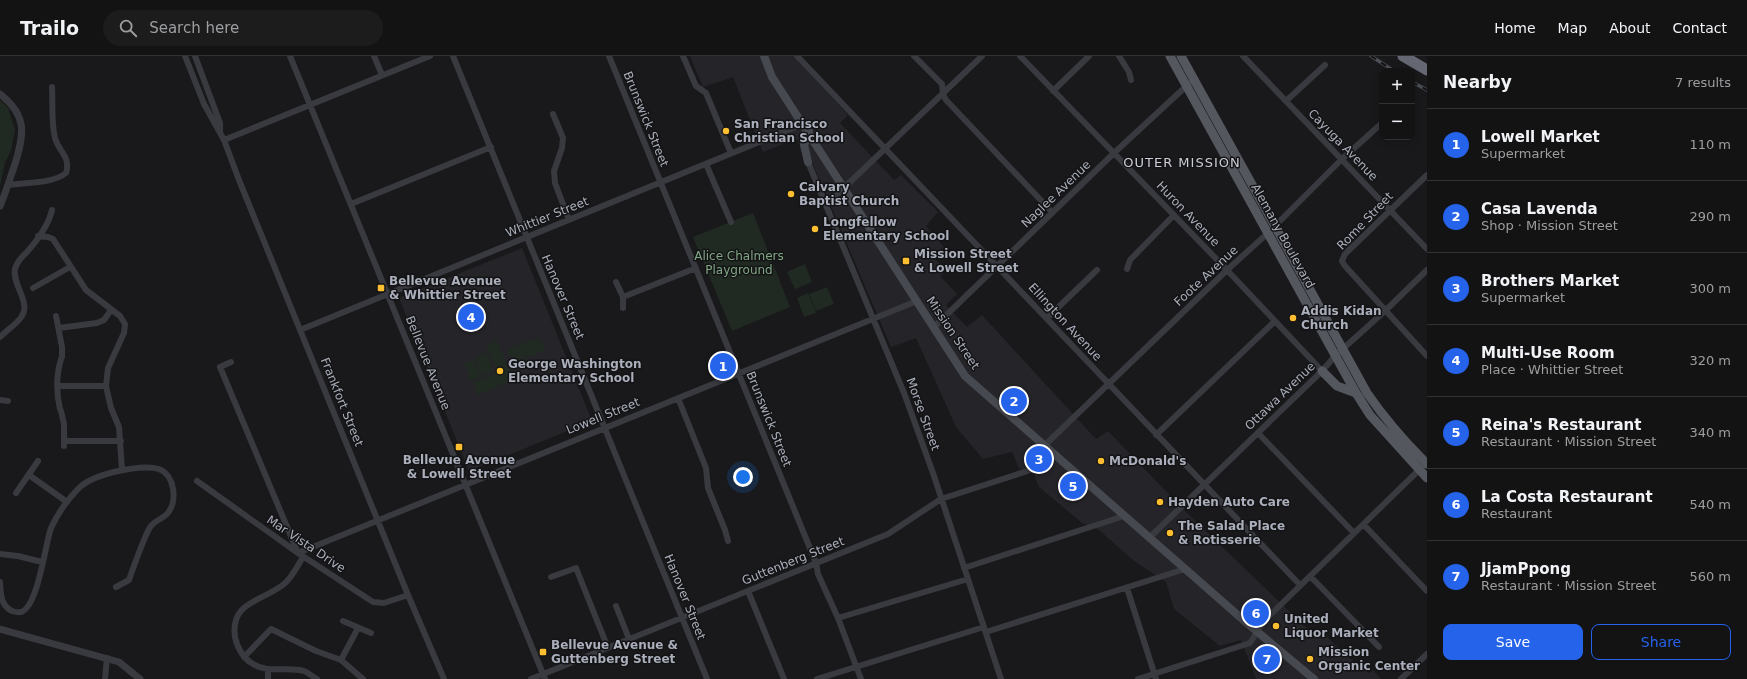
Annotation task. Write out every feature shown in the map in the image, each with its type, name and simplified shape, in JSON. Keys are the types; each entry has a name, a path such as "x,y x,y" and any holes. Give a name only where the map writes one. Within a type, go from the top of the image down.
{"highway":[{"path":"1403,56 1427,70"}],"main road":[{"name":"Mission Street","path":"764,56 772,77 965,376 1044,446 1056,454 1185,570 1314,679"},
{"name":"Alemany Boulevard","path":"1170,56 1356,393 1370,415 1425,465"},
{"name":"Alemany Boulevard","path":"1181,56 1342,350 1378,408 1425,465 1427,478"},
{"path":"808,132 804,145 808,162"},
{"path":"1322,371 1337,386 1356,393"}],"street":[{"name":"Frankfort Street","path":"185,56 204,104 224,140 238,180 444,679"},
{"name":"Frankfort Street","path":"195,56 220,123 220,134"},
{"name":"Bellevue Avenue","path":"290,56 544,677"},
{"path":"374,56 382,75"},
{"path":"224,140 430,56"},
{"name":"Hanover Street","path":"453,56 707,679"},
{"name":"Brunswick Street","path":"609,56 816,563 818,574 838,618 861,679"},
{"path":"683,56 696,86 706,92 731,153"},
{"name":"Ellington Avenue","path":"796,56 1300,585"},
{"path":"914,56 942,84 942,94 946,100 1052,212"},
{"path":"826,205 982,56"},
{"name":"Huron Avenue","path":"1020,56 1227,270 1274,322 1322,371"},
{"path":"1053,91 1089,56"},
{"path":"1119,56 1129,72 1131,80"},
{"name":"Cayuga Avenue","path":"1243,56 1427,248"},
{"path":"1286,101 1326,65"},
{"name":"Naglee Avenue","path":"934,327 1052,212 1194,79"},
{"path":"9,185 53,179 61,177 66,173 68,163 67,158 58,147 55,137 52,87"},
{"path":"0,94 16,110 22,129 22,141 9,185 0,206"},
{"path":"554,114 563,138 562,148 554,171 555,183 569,220"},
{"name":"Whittier Street","path":"300,330 803,124"},
{"name":"Foote Avenue","path":"1044,446 1379,126"},
{"path":"351,204 490,147"},
{"name":"Morse Street","path":"808,162 904,393 942,499 1001,679"},
{"path":"706,164 731,222"},
{"name":"Rome Street","path":"1427,175 1345,254 1342,261 1427,356"},
{"path":"1,333 18,321 25,311 15,281 15,269 20,258 27,252 38,236 52,210"},
{"path":"1127,269 1130,260 1174,216"},
{"path":"38,236 53,239 86,290 123,320 125,328 108,368 106,386 111,408 119,427 122,470"},
{"path":"33,288 70,267"},
{"path":"623,297 696,268"},
{"path":"1047,318 1097,270"},
{"name":"Ottawa Avenue","path":"1149,538 1322,371 1335,356 1386,310 1427,270"},
{"path":"616,282 623,297 623,308"},
{"name":"Lowell Street","path":"301,555 378,520 465,484 917,301"},
{"path":"59,328 97,323 104,320 111,310"},
{"path":"56,316 62,347 57,372 57,386 64,443 121,441"},
{"path":"1156,435 1274,322"},
{"path":"231,362 220,367 301,555 285,583 268,595 251,602 239,611 234,628 236,643 244,657 254,665 268,669 304,671 317,679"},
{"path":"57,386 106,386"},
{"path":"678,398 706,468 708,488 726,530 728,541"},
{"path":"0,400 8,401"},
{"path":"1258,433 1354,533"},
{"name":"Guttenberg Street","path":"532,679 544,677 682,617 888,534 942,499 1046,465 1056,454"},
{"path":"16,492 38,461"},
{"path":"1138,679 1156,676 1250,643 1264,621 1425,465"},
{"path":"0,582 2,601 6,608 15,612 21,612 29,606 36,588 52,528 67,502 79,488 88,481 122,470 149,467 162,470 171,482 174,493 167,514 156,520 149,528 129,580 116,587"},
{"path":"28,476 67,502"},
{"name":"Mar Vista Drive","path":"197,481 301,555 374,602 384,603 408,594"},
{"path":"964,568 1124,516"},
{"path":"1364,525 1427,591"},
{"path":"0,554 18,556 42,562"},
{"path":"551,577 576,568 608,648"},
{"path":"817,679 1185,570"},
{"path":"1310,576 1379,647"},
{"path":"838,618 968,579"},
{"path":"1127,588 1156,676"},
{"path":"748,591 784,679"},
{"path":"616,606 630,639"},
{"path":"343,622 370,633"},
{"path":"341,660 358,628"},
{"path":"0,629 107,658 118,662 140,679"},
{"path":"244,657 271,629 341,660 363,679"},
{"path":"1401,679 1427,654"},
{"path":"105,679 107,658"},
{"path":"268,669 268,679"}],"shaded area":[{"path":"690,56 793,56 848,115 840,123 894,180 901,175 938,212 926,226 944,247 934,258 947,270 940,276 957,294 946,305 967,327 982,315 1096,439 1108,431 1186,512 1316,637 1322,632 1361,669 1370,673 1373,670 1381,679 1256,679 1241,640 1220,646 1174,609 1166,582 1134,561 1099,530 1082,523 1039,487 1034,475 1019,468 1012,452 983,459 956,427 916,338 891,347 812,162 796,139 763,152 733,77 703,87"},
{"name":"George Washington Elementary School","path":"522,248 592,421 469,471 399,298"}],"green space":[{"path":"0,100 8,108 15,130 11,150 5,163 0,186"},
{"name":"Alice Chalmers Playground","path":"753,213 790,307 732,331 693,237"},
{"path":"805,264 812,282 795,289 787,272"},
{"path":"827,287 834,304 816,311 809,294"},
{"path":"808,293 816,313 804,317 797,298"},
{"path":"539,337 546,350 512,364 507,350"},
{"path":"497,340 513,380 478,395 473,383 498,372 486,345"},
{"path":"487,353 494,371 483,376 475,358"},
{"path":"474,359 481,377 471,381 464,364"}],"railway":[{"path":"1371,56 1389,68"},
{"path":"1415,84 1427,90"}],"place":[{"name":"San Francisco Christian School","path":"726,131"},
{"name":"Calvary Baptist Church","path":"791,194"},
{"name":"Longfellow Elementary School","path":"815,229"},
{"name":"Mission Street & Lowell Street","path":"906,261"},
{"name":"Bellevue Avenue & Whittier Street","path":"381,288"},
{"name":"Multi-Use Room","path":"471,317"},
{"name":"Addis Kidan Church","path":"1293,318"},
{"name":"Lowell Market","path":"723,366"},
{"name":"George Washington Elementary School","path":"500,371"},
{"name":"Casa Lavenda","path":"1014,401"},
{"name":"Bellevue Avenue & Lowell Street","path":"459,447"},
{"name":"Brothers Market","path":"1039,459"},
{"name":"McDonald's","path":"1101,461"},
{"name":"Reina's Restaurant","path":"1073,486"},
{"name":"Hayden Auto Care","path":"1160,502"},
{"name":"The Salad Place & Rotisserie","path":"1170,533"},
{"name":"La Costa Restaurant","path":"1256,613"},
{"name":"United Liquor Market","path":"1276,626"},
{"name":"Bellevue Avenue & Guttenberg Street","path":"543,652"},
{"name":"JjamPpong","path":"1267,659"},
{"name":"Mission Organic Center","path":"1310,659"}],"district":[{"name":"OUTER MISSION","path":"1182,162"}]}
